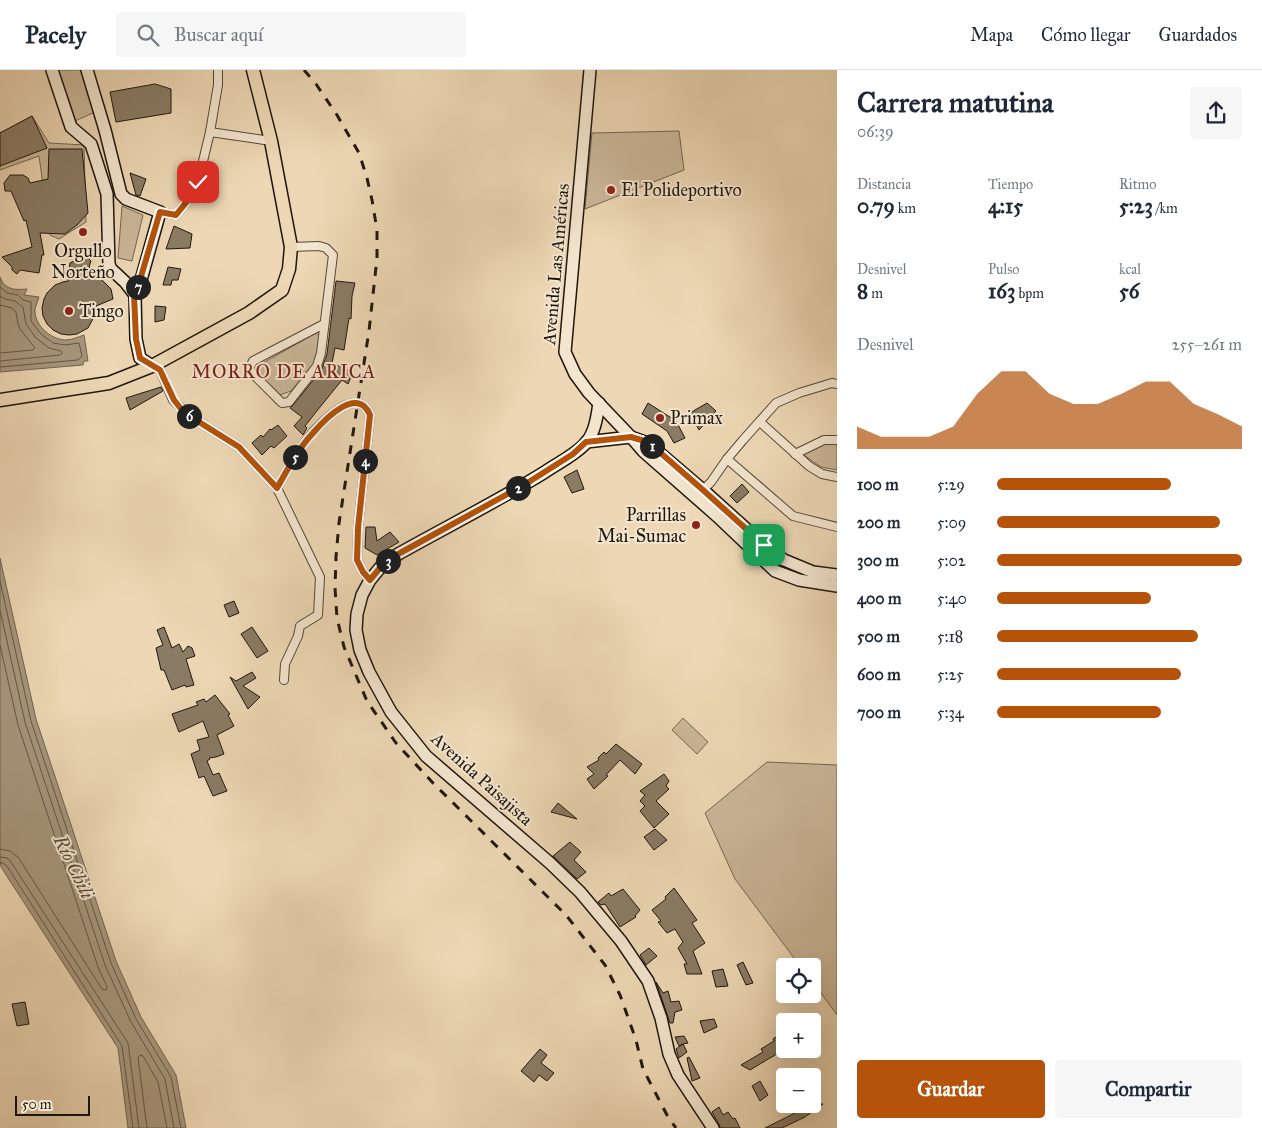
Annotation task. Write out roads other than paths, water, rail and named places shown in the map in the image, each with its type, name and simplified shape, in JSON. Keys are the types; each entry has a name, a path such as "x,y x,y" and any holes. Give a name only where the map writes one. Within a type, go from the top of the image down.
{"main road":[{"path":"52,70 71,127 91,144 106,194 109,264 111,269 125,282 134,295"},
{"path":"87,70 121,194 126,199 160,212 134,295 136,339 140,358 152,366"},
{"path":"0,400 109,382 152,366 249,313 282,290 289,268 291,247 270,141 253,70"},
{"name":"Avenida Las Américas","path":"590,70 565,352 574,374 589,393 643,451 775,571 799,580 837,586"},
{"path":"86,140 105,130"},
{"path":"106,194 121,194"},
{"name":"Avenida Paisajista","path":"599,403 595,424 586,442 573,454 524,485 384,563 370,580 362,595 357,614 356,630 360,650 369,672 391,712 426,756 550,863 580,892 622,941 648,981 661,1018 669,1054 678,1075 713,1128"},
{"path":"586,442 631,437"},
{"name":"Avenida Las Américas","path":"631,437 648,442 764,545 784,560 813,572 837,576"}],"street":[{"path":"160,212 176,215 188,200 198,182 210,132 218,85 218,70"},
{"path":"210,132 270,141"},
{"path":"291,247 319,246 326,248 333,255 322,353 317,366 289,402 282,403 252,372 250,367 254,361 324,324"},
{"path":"152,366 160,370 174,400 182,410 239,447 277,488 320,577 318,615 300,626 298,636 285,664 284,680"},
{"path":"703,490 727,459 776,403 832,382 837,384"},
{"path":"277,488 300,450 313,432 327,418 346,404 358,403 365,407 370,415 358,528 357,560 363,572 370,580"},
{"path":"760,422 809,466 822,474 837,477"},
{"path":"795,454 824,440 837,440"},
{"path":"727,459 793,516 837,527"}],"water":[{"path":"0,277 7,287 27,289 24,295 39,297 35,315 40,326 49,334 65,340 84,335 88,361 84,361 83,365 0,372"},
{"name":"Río Chili","path":"0,558 36,719 116,961 141,1017 176,1075 186,1128 128,1128 118,1048 1,867"}],"railway":[{"path":"304,70 337,115 359,153 367,178 377,230 377,258 369,331 339,523 336,557 335,588 337,618 344,647 367,701 396,743 433,783 566,915 605,965 620,995 636,1040 643,1069 668,1117 676,1128"}],"place":[{"name":"El Polideportivo","path":"611,190"},
{"name":"Orgullo Norteño","path":"83,232"},
{"name":"Tingo","path":"69,311"},
{"name":"Primax","path":"660,418"},
{"name":"Parrillas Mai-Sumac","path":"696,525"}],"district":[{"name":"MORRO DE ARICA","path":"284,371"}]}
